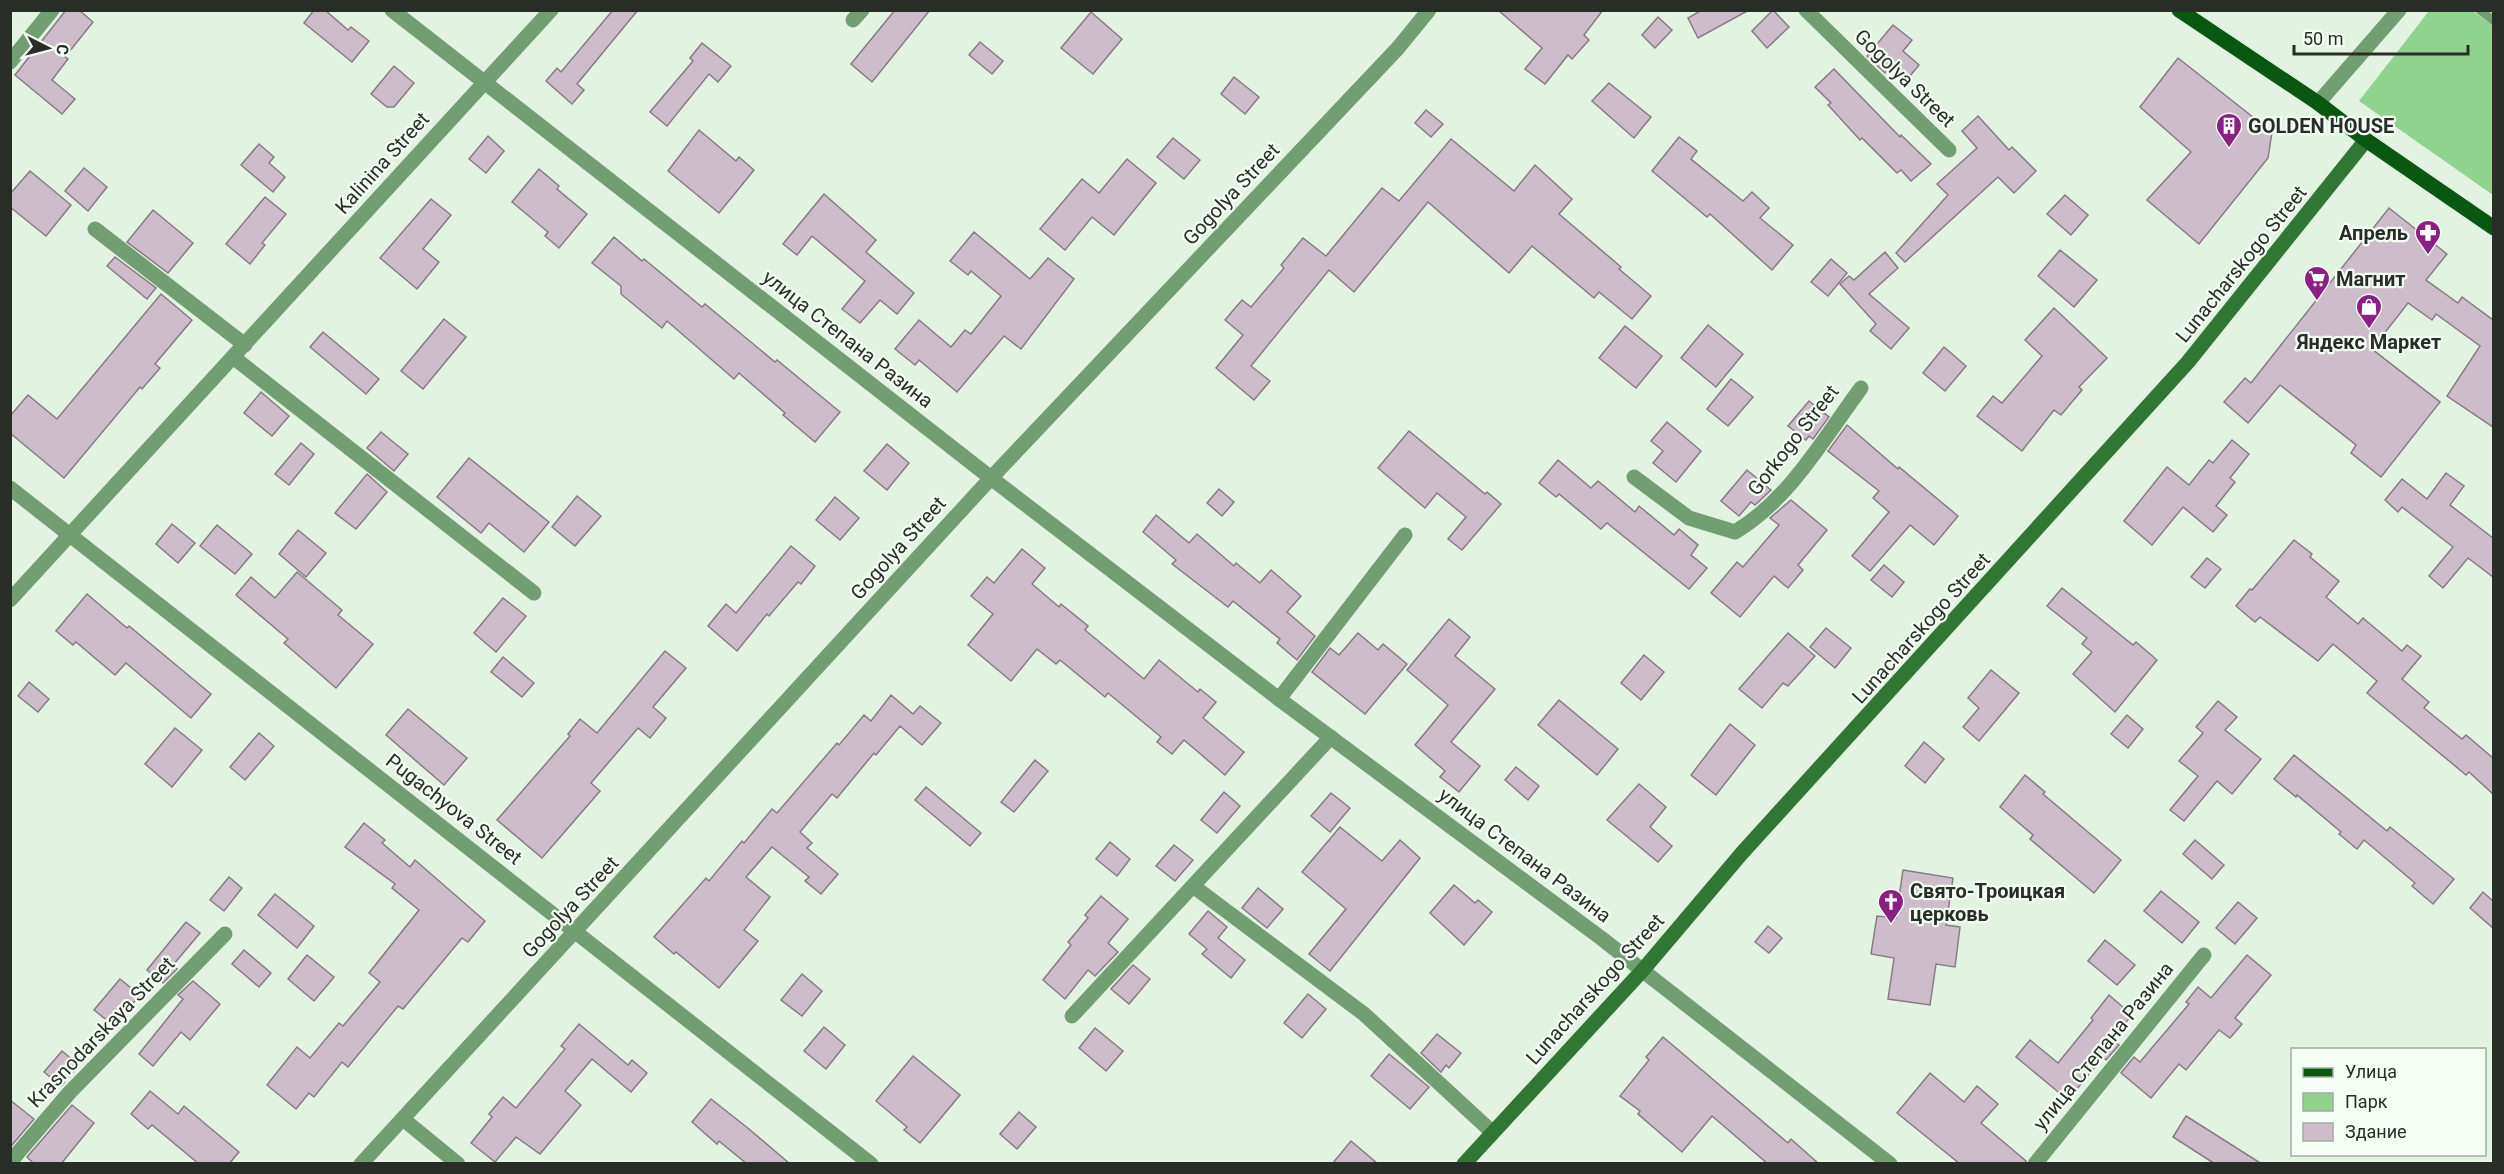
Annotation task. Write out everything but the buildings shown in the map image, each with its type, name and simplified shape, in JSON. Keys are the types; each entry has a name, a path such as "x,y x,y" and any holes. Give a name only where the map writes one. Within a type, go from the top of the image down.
{"main road":[{"path":"2179,10 2318,103 2366,140 2493,228"},
{"name":"Lunacharskogo Street","path":"1464,1164 1642,971 1742,853 1870,716 2188,362 2366,140"}],"street":[{"path":"10,62 52,10"},
{"name":"улица Степана Разина","path":"392,10 991,478 1279,699 1642,971 1890,1164"},
{"name":"Kalinina Street","path":"10,600 551,10"},
{"name":"Gogolya Street","path":"361,1164 991,478 1398,48 1429,10"},
{"name":"Gogolya Street","path":"1806,10 1949,150"},
{"path":"2318,103 2399,10"},
{"path":"95,229 245,345"},
{"path":"234,357 534,593"},
{"name":"Gorkogo Street","path":"1634,477 1689,518 1735,532 1777,501 1861,388"},
{"name":"Pugachyova Street","path":"10,488 871,1164"},
{"path":"1279,699 1405,535"},
{"path":"1072,1016 1331,737"},
{"path":"1193,886 1364,1014 1492,1132"},
{"name":"Krasnodarskaya Street","path":"10,1162 70,1092 225,934"},
{"name":"улица Степана Разина","path":"2035,1164 2205,955"},
{"path":"403,1119 458,1164"}],"lane":[{"path":"2480,10 2493,21"}],"green space":[{"path":"2429,11 2473,11 2493,26 2493,195 2359,101"}],"place":[{"name":"GOLDEN HOUSE","path":"2229,149"},
{"name":"Апрель","path":"2428,256"},
{"name":"Магнит","path":"2317,302"},
{"name":"Яндекс Маркет","path":"2369,330"},
{"name":"Свято-Троицкая церковь","path":"1891,925"}]}
